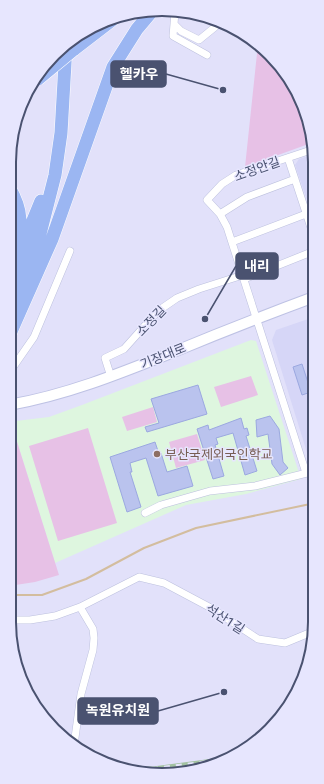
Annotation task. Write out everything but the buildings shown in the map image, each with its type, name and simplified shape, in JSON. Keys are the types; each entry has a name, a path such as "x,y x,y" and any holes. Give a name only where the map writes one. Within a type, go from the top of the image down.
{"highway":[{"path":"16,320 52,239 114,67 137,29 148,16"},
{"path":"16,289 40,234 55,175 70,49"},
{"path":"16,263 42,196 53,140 58,60"},
{"path":"16,199 18,202 21,222 16,243"}],"main road":[{"name":"기장대로","path":"16,404 27,402 111,377 257,317 308,298"},
{"path":"16,408 27,402"}],"street":[{"path":"175,16 173,36 207,55"},
{"path":"174,24 181,31 199,40 215,27"},
{"name":"소정안길","path":"306,473 232,242 220,214 207,200 222,184 236,176 308,151"},
{"name":"소정안길","path":"288,158 308,220"},
{"name":"소정안길","path":"220,214 246,197 295,179"},
{"path":"232,242 306,214"},
{"path":"16,363 34,337 70,250"},
{"path":"243,277 308,253"},
{"name":"소정길","path":"111,377 105,358 128,346 158,311 190,292 243,277"},
{"path":"144,513 161,505 210,490 255,486 306,473"},
{"name":"석산1길","path":"80,607 139,577 164,583 211,608 258,639 285,643 308,634"},
{"path":"16,619 55,616 80,607 93,629 93,650 81,694 75,739"}],"shaded area":[{"path":"257,51 278,73 293,97 303,124 307,144 245,167"},
{"path":"308,156 308,203 295,165 299,159"},
{"path":"308,319 308,456 272,340 276,330"},
{"name":"부산국제외국인학교","path":"251,340 256,341 301,479 246,494 186,505 55,563 16,439 16,421 49,417"},
{"path":"251,376 258,395 221,407 214,387"},
{"path":"153,407 157,422 127,431 122,417"},
{"path":"88,428 117,523 58,541 29,446"},
{"path":"197,434 205,460 176,468 169,442"},
{"path":"16,439 59,575 35,582 16,585"}],"waterway":[{"path":"16,595 42,595 86,579 144,548 196,528 308,504"}],"railway":[{"path":"155,768 205,761"}],"place":[{"name":"헬카우","path":"223,90"},
{"name":"내리","path":"205,319"},
{"name":"부산국제외국인학교","path":"157,454"},
{"name":"녹원유치원","path":"224,692"}]}
